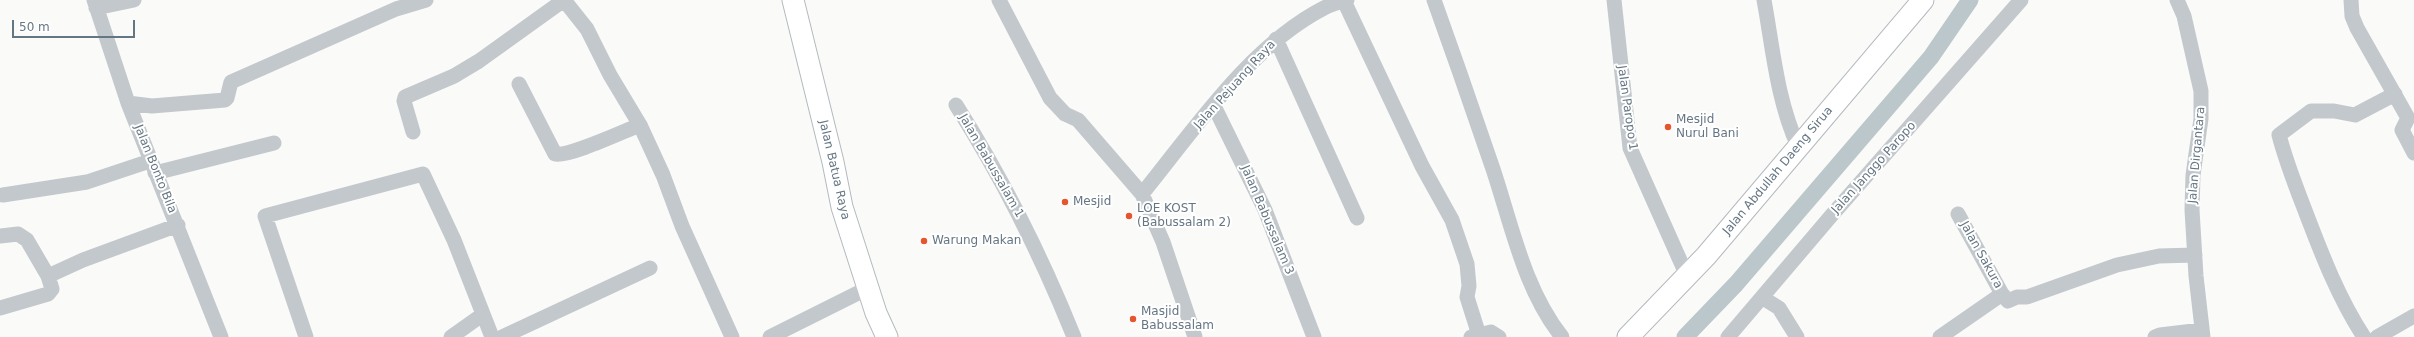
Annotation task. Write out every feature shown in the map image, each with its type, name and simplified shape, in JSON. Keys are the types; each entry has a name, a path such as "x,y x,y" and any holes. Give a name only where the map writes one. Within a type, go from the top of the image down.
{"main road":[{"name":"Jalan Batua Raya","path":"793,0 833,162 842,207 868,288 887,337"},
{"name":"Jalan Abdullah Daeng Sirua","path":"1628,337 1688,276 1922,0"}],"street":[{"path":"95,4 134,0"},
{"path":"128,103 152,106 225,100 228,98 231,82 396,9 426,0"},
{"path":"413,132 404,101 405,97 454,76 479,61 564,0 587,29 613,81 640,125 663,175 682,226 732,337"},
{"path":"999,0 1050,98 1065,114 1078,120 1142,194 1163,242 1195,337"},
{"path":"1346,0 1422,166 1452,220 1467,264 1469,286 1468,297 1475,336 1491,332 1499,337"},
{"name":"Jalan Pejuang Raya","path":"1142,194 1214,106 1276,39 1325,7 1346,0"},
{"path":"1434,0 1494,170 1516,245 1543,307 1562,337"},
{"name":"Jalan Paropo 1","path":"1614,0 1630,148 1688,276"},
{"path":"1764,0 1778,84 1789,127 1798,146"},
{"name":"Jalan Janggo Paropo","path":"1728,337 1763,298 1831,216 2021,0"},
{"name":"Jalan Dirgantara","path":"2177,0 2184,16 2201,91 2201,119 2193,175 2194,255 2203,334"},
{"path":"2351,0 2352,16 2357,28 2408,118 2402,130 2414,153"},
{"name":"Jalan Bonto Bila","path":"95,4 128,103 178,225 219,337"},
{"path":"1276,39 1357,218"},
{"path":"519,84 555,154 568,152 640,125"},
{"path":"2364,337 2353,320 2321,252 2284,155 2279,135 2312,111 2334,111 2355,115 2395,94"},
{"name":"Jalan Babussalam 1","path":"956,104 1000,176 1020,214 1074,337"},
{"name":"Jalan Babussalam 3","path":"1214,106 1264,210 1314,337"},
{"path":"3,195 87,182 153,167 274,143"},
{"path":"306,337 265,216 423,174 454,240 482,315 492,337"},
{"name":"Jalan Sakura","path":"1940,337 2002,294 1958,214"},
{"path":"48,276 83,260 178,225"},
{"path":"0,236 18,234 27,240 48,276 52,289 48,294 0,308"},
{"path":"2002,294 2008,300 2017,297 2027,297 2117,265 2159,256 2194,255"},
{"path":"502,337 650,268"},
{"path":"770,337 868,288"},
{"path":"1763,298 1779,308 1797,337"},
{"path":"451,337 482,315"},
{"path":"2377,337 2414,316"},
{"path":"2155,337 2160,334 2203,334"}],"waterway":[{"path":"1685,337 1736,284 1931,57 1970,0"}],"place":[{"name":"Mesjid Nurul Bani","path":"1668,127"},
{"name":"Mesjid","path":"1065,202"},
{"name":"LOE KOST (Babussalam 2)","path":"1129,216"},
{"name":"Warung Makan","path":"924,241"},
{"name":"Masjid Babussalam","path":"1133,319"}]}
